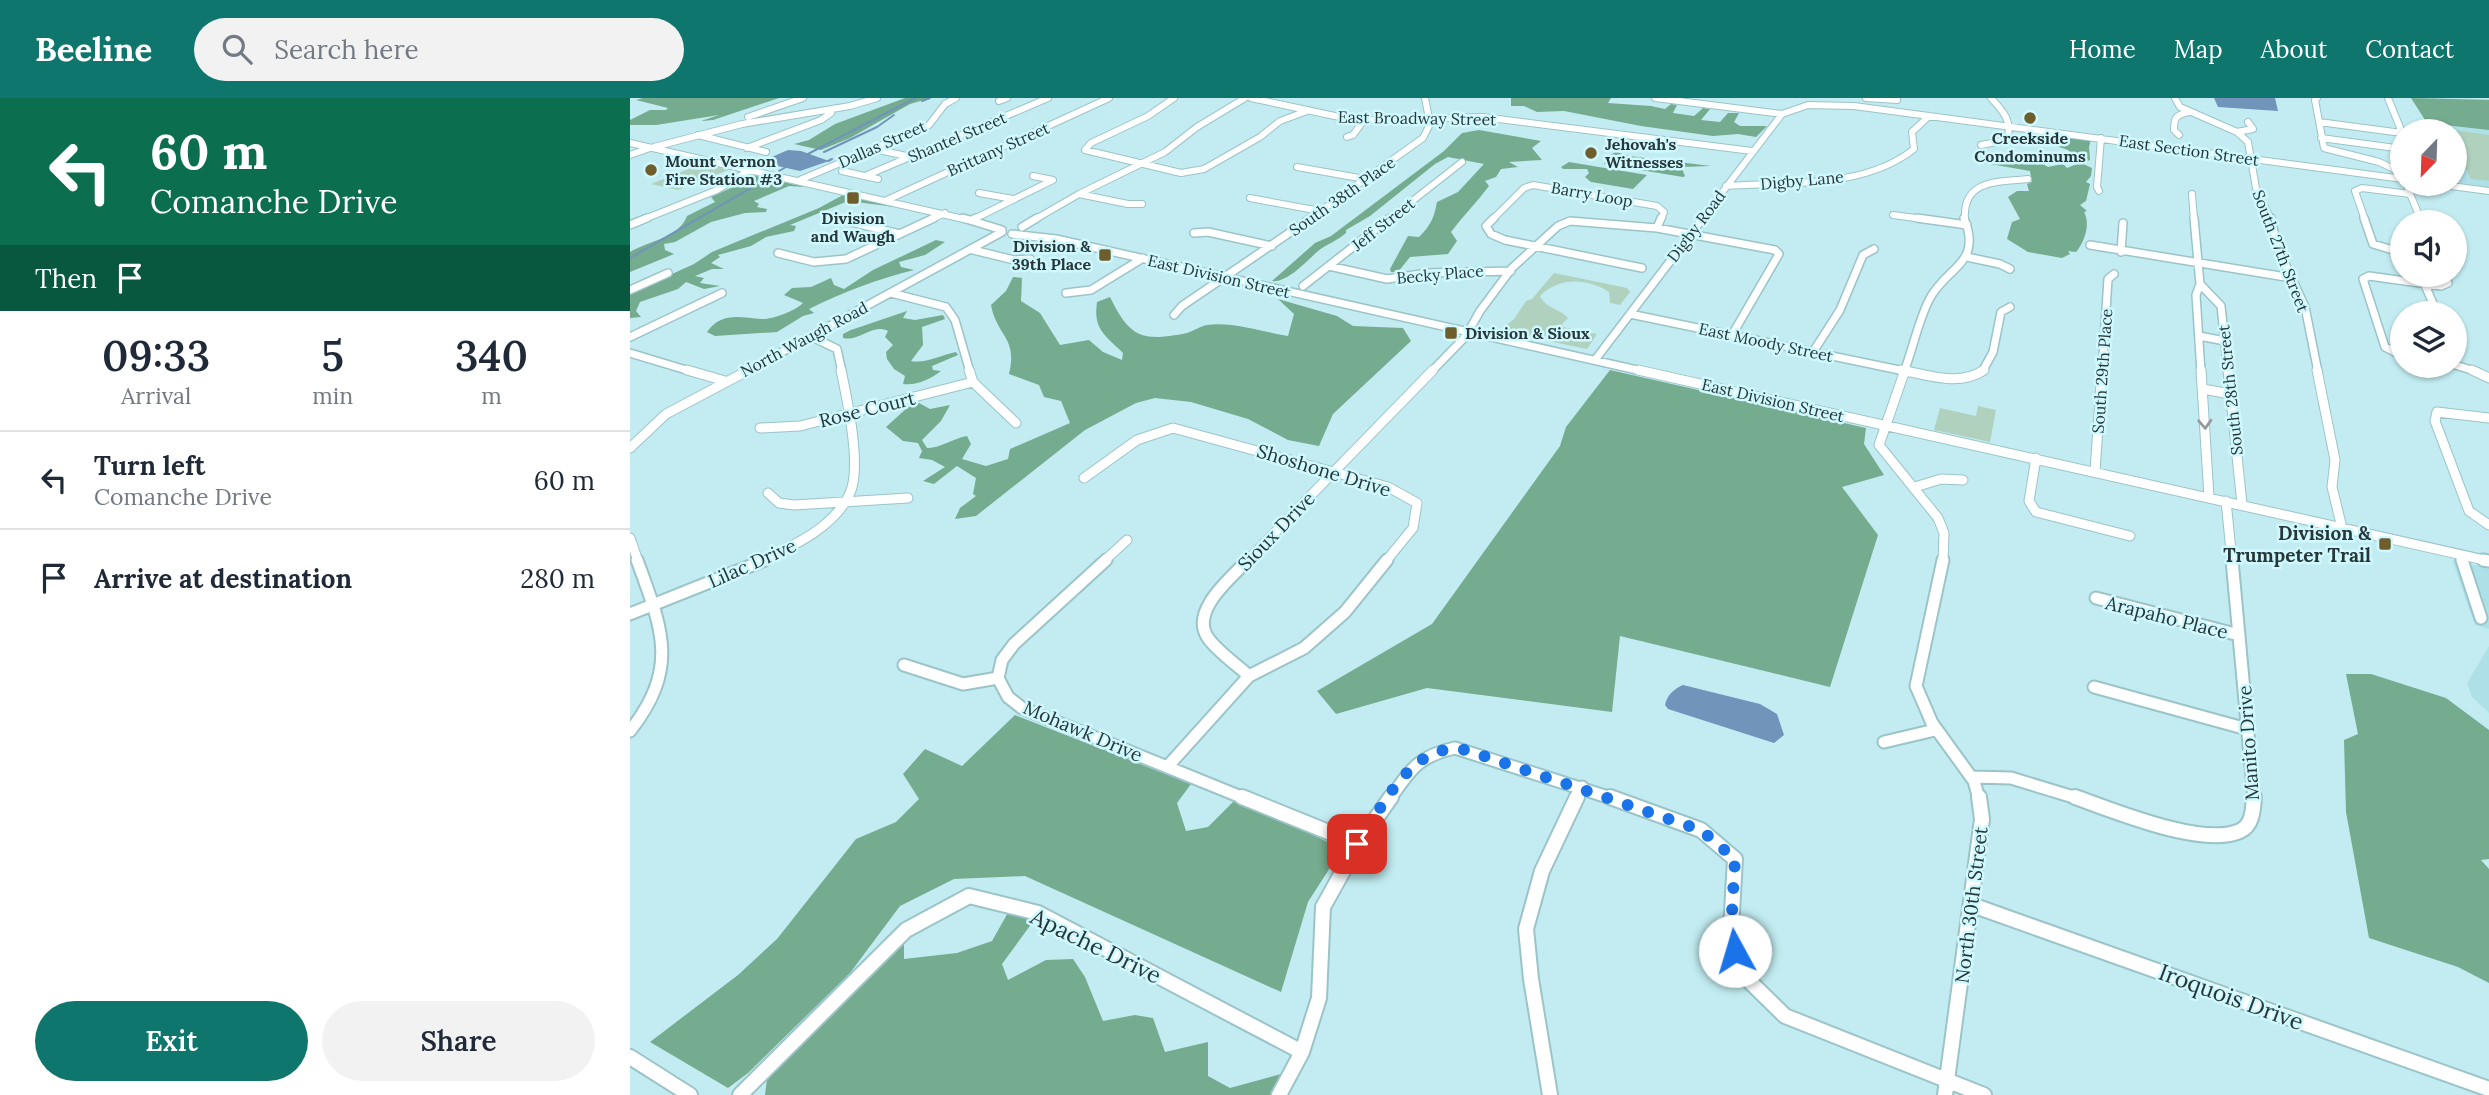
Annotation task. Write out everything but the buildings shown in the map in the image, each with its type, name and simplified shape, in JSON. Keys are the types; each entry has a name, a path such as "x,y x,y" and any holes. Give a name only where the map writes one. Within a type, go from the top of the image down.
{"street":[{"path":"742,124 741,120 803,98"},
{"path":"630,155 669,142 742,124 832,109 877,98"},
{"name":"Dallas Street","path":"800,180 929,125 945,104 957,98"},
{"path":"999,101 1007,98"},
{"path":"1024,98 1040,101"},
{"name":"Shantel Street","path":"865,176 1048,98"},
{"name":"Brittany Street","path":"887,200 1109,98"},
{"path":"1174,98 1148,116 1085,148 1092,154 1181,173 1204,169 1250,143 1280,121 1307,111"},
{"path":"1008,230 1144,164 1245,98"},
{"name":"East Broadway Street","path":"1251,98 1364,120 1483,117 1752,151"},
{"path":"1425,98 1430,118"},
{"path":"1655,98 1782,114 1808,105"},
{"path":"1795,98 1808,105"},
{"path":"1866,98 1897,100"},
{"path":"1981,145 2003,142 2009,136 2011,126 2008,116 1991,98"},
{"path":"2175,98 2180,107 2189,113 2237,132 2253,129 2248,122"},
{"path":"2316,98 2324,148 2337,155 2390,165"},
{"path":"2388,98 2396,119"},
{"name":"East Section Street","path":"1808,105 1836,104 2011,126 2390,179"},
{"path":"747,148 821,120 831,113 832,109"},
{"path":"2179,135 2174,130 2174,119 2177,115 2189,113"},
{"name":"Digby Road","path":"1595,360 1782,114"},
{"name":"Digby Lane","path":"1726,186 1838,178 1890,164 1909,155 1914,149 1912,132 1929,116"},
{"name":"South 38th Place","path":"1174,315 1182,306 1272,246 1423,138 1430,128 1430,118"},
{"path":"1347,137 1353,135 1364,120"},
{"path":"2319,122 2390,132"},
{"name":"South 27th Street","path":"2237,132 2248,142 2256,188 2270,213 2277,246 2300,291 2308,320 2335,460 2332,487 2342,528"},
{"path":"697,135 766,152"},
{"path":"2099,191 2096,187 2101,138"},
{"path":"2321,138 2390,147"},
{"name":"East Division Street","path":"630,143 2489,561"},
{"path":"874,149 911,157"},
{"name":"Jeff Street","path":"1303,286 1462,162"},
{"path":"1297,167 1365,179"},
{"path":"630,225 717,190 729,184 737,174 751,169"},
{"path":"842,171 878,179"},
{"path":"972,220 1053,180 1033,176"},
{"path":"1884,424 1930,298 1967,257 1971,241 1964,217 1975,189 1983,183 2028,179"},
{"name":"Barry Loop","path":"1535,247 1497,237 1486,226 1524,188 1533,185 1657,206 1664,212 1657,228"},
{"path":"2390,192 2362,188 2355,191 2373,244 2390,251"},
{"path":"2468,188 2489,191"},
{"path":"979,193 1013,199"},
{"path":"1079,194 1128,204 1142,204"},
{"name":"South 28th Street","path":"2192,194 2200,284 2196,295 2209,497"},
{"path":"1250,198 1320,211"},
{"path":"1008,230 1022,228 1046,212"},
{"path":"778,253 814,262 836,261 856,256 945,213"},
{"path":"1893,215 1967,225"},
{"path":"842,220 901,234"},
{"name":"Sioux Drive","path":"1249,676 1208,638 1203,626 1210,599 1468,332 1492,294 1511,271 1558,226 1570,221 1657,228 1775,250 1779,254 1732,335"},
{"path":"2122,252 2123,223"},
{"name":"East Division Street","path":"1022,228 1056,239"},
{"name":"North Waugh Road","path":"630,447 642,433 666,414 991,242 1008,230"},
{"path":"1194,233 1208,232 1272,246"},
{"path":"2090,246 2292,278"},
{"path":"1535,247 1621,261 1642,268"},
{"path":"1813,352 1840,310 1863,255 1874,249"},
{"path":"974,250 1014,260 1030,259"},
{"path":"1967,257 2000,264 2010,269"},
{"path":"1066,293 1091,290 1143,258"},
{"name":"Becky Place","path":"1329,266 1387,279 1428,273 1511,271"},
{"path":"630,290 668,273"},
{"name":"South 29th Place","path":"2095,471 2108,279 2114,274"},
{"path":"2390,279 2369,276 2363,279 2385,347 2390,350"},
{"name":"South 28th Street","path":"2200,284 2221,306 2242,505"},
{"path":"630,337 722,293"},
{"path":"891,293 946,307 955,320 973,382 1016,423"},
{"name":"East Moody Street","path":"1630,314 1902,370 1966,380 1984,373 1989,368 2001,312 2010,307"},
{"path":"810,336 837,349 855,471 846,503"},
{"path":"2199,336 2225,341"},
{"path":"630,353 725,382"},
{"path":"2467,367 2489,378"},
{"name":"Rose Court","path":"760,428 800,426 973,382"},
{"path":"2203,389 2230,394"},
{"path":"2489,418 2437,412 2435,421 2469,511 2489,525"},
{"name":"North 30th Street","path":"1884,424 1879,444 1888,461 1936,510 1946,533 1945,550 1916,686 1921,706 1935,730 1973,777 1982,819 1946,1087"},
{"name":"Shoshone Drive","path":"1084,478 1136,440 1173,428 1388,486 1417,503 1413,528 1345,612 1304,648 1249,676 1168,766"},
{"path":"2036,458 2029,501 2036,512 2130,537"},
{"path":"1915,487 1941,479 1963,480"},
{"path":"768,493 779,503 794,505 908,498"},
{"name":"Manito Drive","path":"1973,777 2012,778 2181,831 2217,836 2239,831 2251,820 2255,798 2226,501"},
{"name":"Lilac Drive","path":"630,614 771,558 828,522 846,503"},
{"path":"630,538 658,631 662,674 641,717 630,732"},
{"path":"904,665 963,684 998,678 1002,660 1014,643 1127,540"},
{"path":"2461,555 2481,618"},
{"name":"Arapaho Place","path":"2096,598 2239,635"},
{"name":"Mohawk Drive","path":"998,678 1008,697 1022,708 1357,844"},
{"path":"2094,687 2248,729"},
{"path":"1884,742 1935,730"},
{"path":"1279,1095 1302,1052 1319,998 1323,907 1357,844 1415,765 1441,751 1455,748 1581,787 1701,830 1735,859 1731,930 1740,971 1785,1016 1946,1087 1984,1095"},
{"path":"1550,1095 1531,979 1527,929 1542,871 1581,787"},
{"name":"Apache Drive","path":"740,1095 906,930 969,897 1038,913 1302,1052"},
{"name":"Iroquois Drive","path":"1972,905 2489,1089"},
{"path":"630,1057 690,1095"}],"shaded area":[{"path":"2214,98 2275,98 2278,111 2218,107"},
{"path":"2422,98 2489,99 2489,189 2468,186 2468,119 2432,119"},
{"path":"788,150 801,151 829,161 800,171 760,162"},
{"path":"2452,560 2489,568 2489,629 2475,625"},
{"path":"2489,646 2489,713 2472,697 2467,683"},
{"path":"1683,685 1760,704 1777,714 1784,735 1774,743 1668,709 1665,705 1667,698"}],"green space":[{"path":"779,98 713,120 701,121 719,115 656,125 630,125 630,120 650,110 668,108 636,100"},
{"path":"905,98 931,98 910,104 850,138 821,150 794,144 809,140 835,124"},
{"path":"1511,98 1611,98 1608,103 1665,109 1671,104 1677,105 1673,113 1694,116 1703,108 1710,109 1701,120 1720,122 1728,113 1739,113 1734,122 1740,126 1767,126 1756,137 1738,134 1713,136 1564,111 1537,112 1524,106 1511,106"},
{"path":"2411,98 2489,100 2489,130 2468,128 2468,119 2424,119"},
{"path":"1479,130 1541,141 1532,148 1542,160 1509,162 1518,167 1501,169 1496,177 1485,181 1489,186 1451,232 1457,241 1448,254 1410,257 1398,272 1391,272 1390,269 1408,236 1419,237 1429,225 1437,202 1458,192 1484,164 1448,157 1435,164 1370,216 1346,230 1343,236 1318,251 1290,275 1272,281 1315,243 1331,236 1444,151 1462,133"},
{"path":"2468,132 2489,135 2489,181 2471,179 2468,173"},
{"path":"2041,133 2091,139 2090,160 2081,163 2092,168 2091,176 2086,182 2090,184 2086,201 2080,205 2087,211 2084,212 2086,233 2076,252 2068,251 2070,254 2062,258 2028,252 2007,239 2012,222 2020,219 2008,197 2017,191 2029,191 2027,184 2032,182 2030,171 1979,162 1992,157 2013,156 2037,159 2048,167 2063,164 2067,168 2077,164 2065,160 2051,162 2043,158 2045,155 2074,157 2068,150 2040,140"},
{"path":"1616,152 1711,166 1681,167 1685,176 1683,177 1604,164 1607,157"},
{"path":"706,162 733,168 678,190 651,184"},
{"path":"1569,162 1647,175 1633,189 1591,182 1585,177 1589,173 1587,169 1561,167"},
{"path":"752,175 805,187 789,186 754,201 759,204 757,207 767,209 766,212 745,213 711,222 675,242 664,244 665,250 674,254 630,272 630,252 670,234 687,216 715,202 711,197 733,187 742,177"},
{"path":"843,195 896,207 848,201 790,225 796,226 794,231 766,237 751,246 718,255 720,257 711,263 724,269 712,269 695,276 704,278 700,283 720,286 704,289 686,282 678,289 640,302 636,311 641,317 630,318 630,293 694,264 712,252 819,208"},
{"path":"936,240 945,242 925,255 899,262 901,267 914,270 861,286 822,303 809,309 814,313 803,316 777,332 715,336 707,332 725,318 767,319 784,314 803,303 784,295 792,288 811,287 831,278 834,285 844,289 873,270"},
{"path":"1554,273 1627,288 1630,292 1620,305 1610,303 1609,292 1601,287 1583,282 1555,285 1540,296 1546,304 1568,318 1562,324 1563,327 1597,334 1587,349 1499,331 1514,319 1526,301 1532,299"},
{"path":"1013,277 1022,278 1021,301 1040,313 1060,345 1089,340 1103,352 1122,360 1123,353 1102,331 1097,319 1097,302 1110,297 1131,329 1148,336 1172,336 1217,324 1288,336 1294,314 1278,299 1337,316 1353,326 1403,328 1411,341 1333,414 1319,446 1288,440 1248,419 1191,402 1155,398 1136,403 1085,430 976,516 955,519 960,508 976,496 973,494 976,478 957,466 934,484 923,481 945,467 932,460 919,458 922,451 918,443 903,441 886,427 907,408 919,403 930,409 950,405 941,421 922,440 927,448 931,448 967,436 971,444 962,459 986,466 1008,459 1010,449 1070,423 1061,401 1044,397 1039,385 1009,374 1009,344 991,305 1006,291"},
{"path":"907,311 903,318 915,320 943,315 945,319 922,327 923,345 911,361 927,360 956,352 958,355 932,366 933,370 941,371 933,377 918,383 903,384 905,376 894,369 887,359 886,352 893,345 885,337 888,331 877,329 849,339 843,338 843,334"},
{"path":"1610,370 1866,428 1864,444 1884,475 1842,487 1878,535 1830,687 1620,636 1612,712 1427,688 1336,714 1317,691 1432,624 1560,446 1566,427"},
{"path":"1978,406 1996,410 1990,442 1934,430 1940,408 1976,416"},
{"path":"2346,674 2371,674 2446,698 2489,730 2489,859 2481,860 2489,869 2489,983 2458,967 2369,938 2346,812 2344,740 2358,734"},
{"path":"1015,715 1191,784 1177,803 1186,831 1208,827 1237,798 1342,849 1308,902 1281,992 1025,876 954,879 900,906 850,973 748,1073 728,1088 650,1042 738,975 777,939 856,839 896,822 919,799 903,774 925,749 962,766"},
{"path":"1014,902 1033,907 1032,923 1002,964 1008,980 1046,960 1073,959 1085,977 1103,1021 1135,1015 1153,1018 1165,1052 1208,1042 1208,1076 1230,1088 1281,1074 1270,1095 765,1095 767,1079 904,941 904,959 957,953 992,941"}],"waterway":[{"path":"806,155 915,98"},
{"path":"922,101 930,98"},
{"path":"824,152 877,127 894,115"},
{"path":"828,161 832,159"},
{"path":"779,171 786,167"},
{"path":"630,258 768,178"}],"place":[{"name":"Creekside Condominums","path":"2030,118"},
{"name":"Jehovah's Witnesses","path":"1591,153"},
{"name":"Mount Vernon Fire Station #3","path":"651,170"},
{"name":"Division and Waugh","path":"853,198"},
{"name":"Division & 39th Place","path":"1105,255"},
{"name":"Division & Sioux","path":"1451,333"},
{"name":"Division & Trumpeter Trail","path":"2385,544"}],"route":[{"path":"1357,844 1391,794 1415,765 1441,751 1455,748 1475,753 1701,830 1735,859 1731,930 1735,951"}]}
